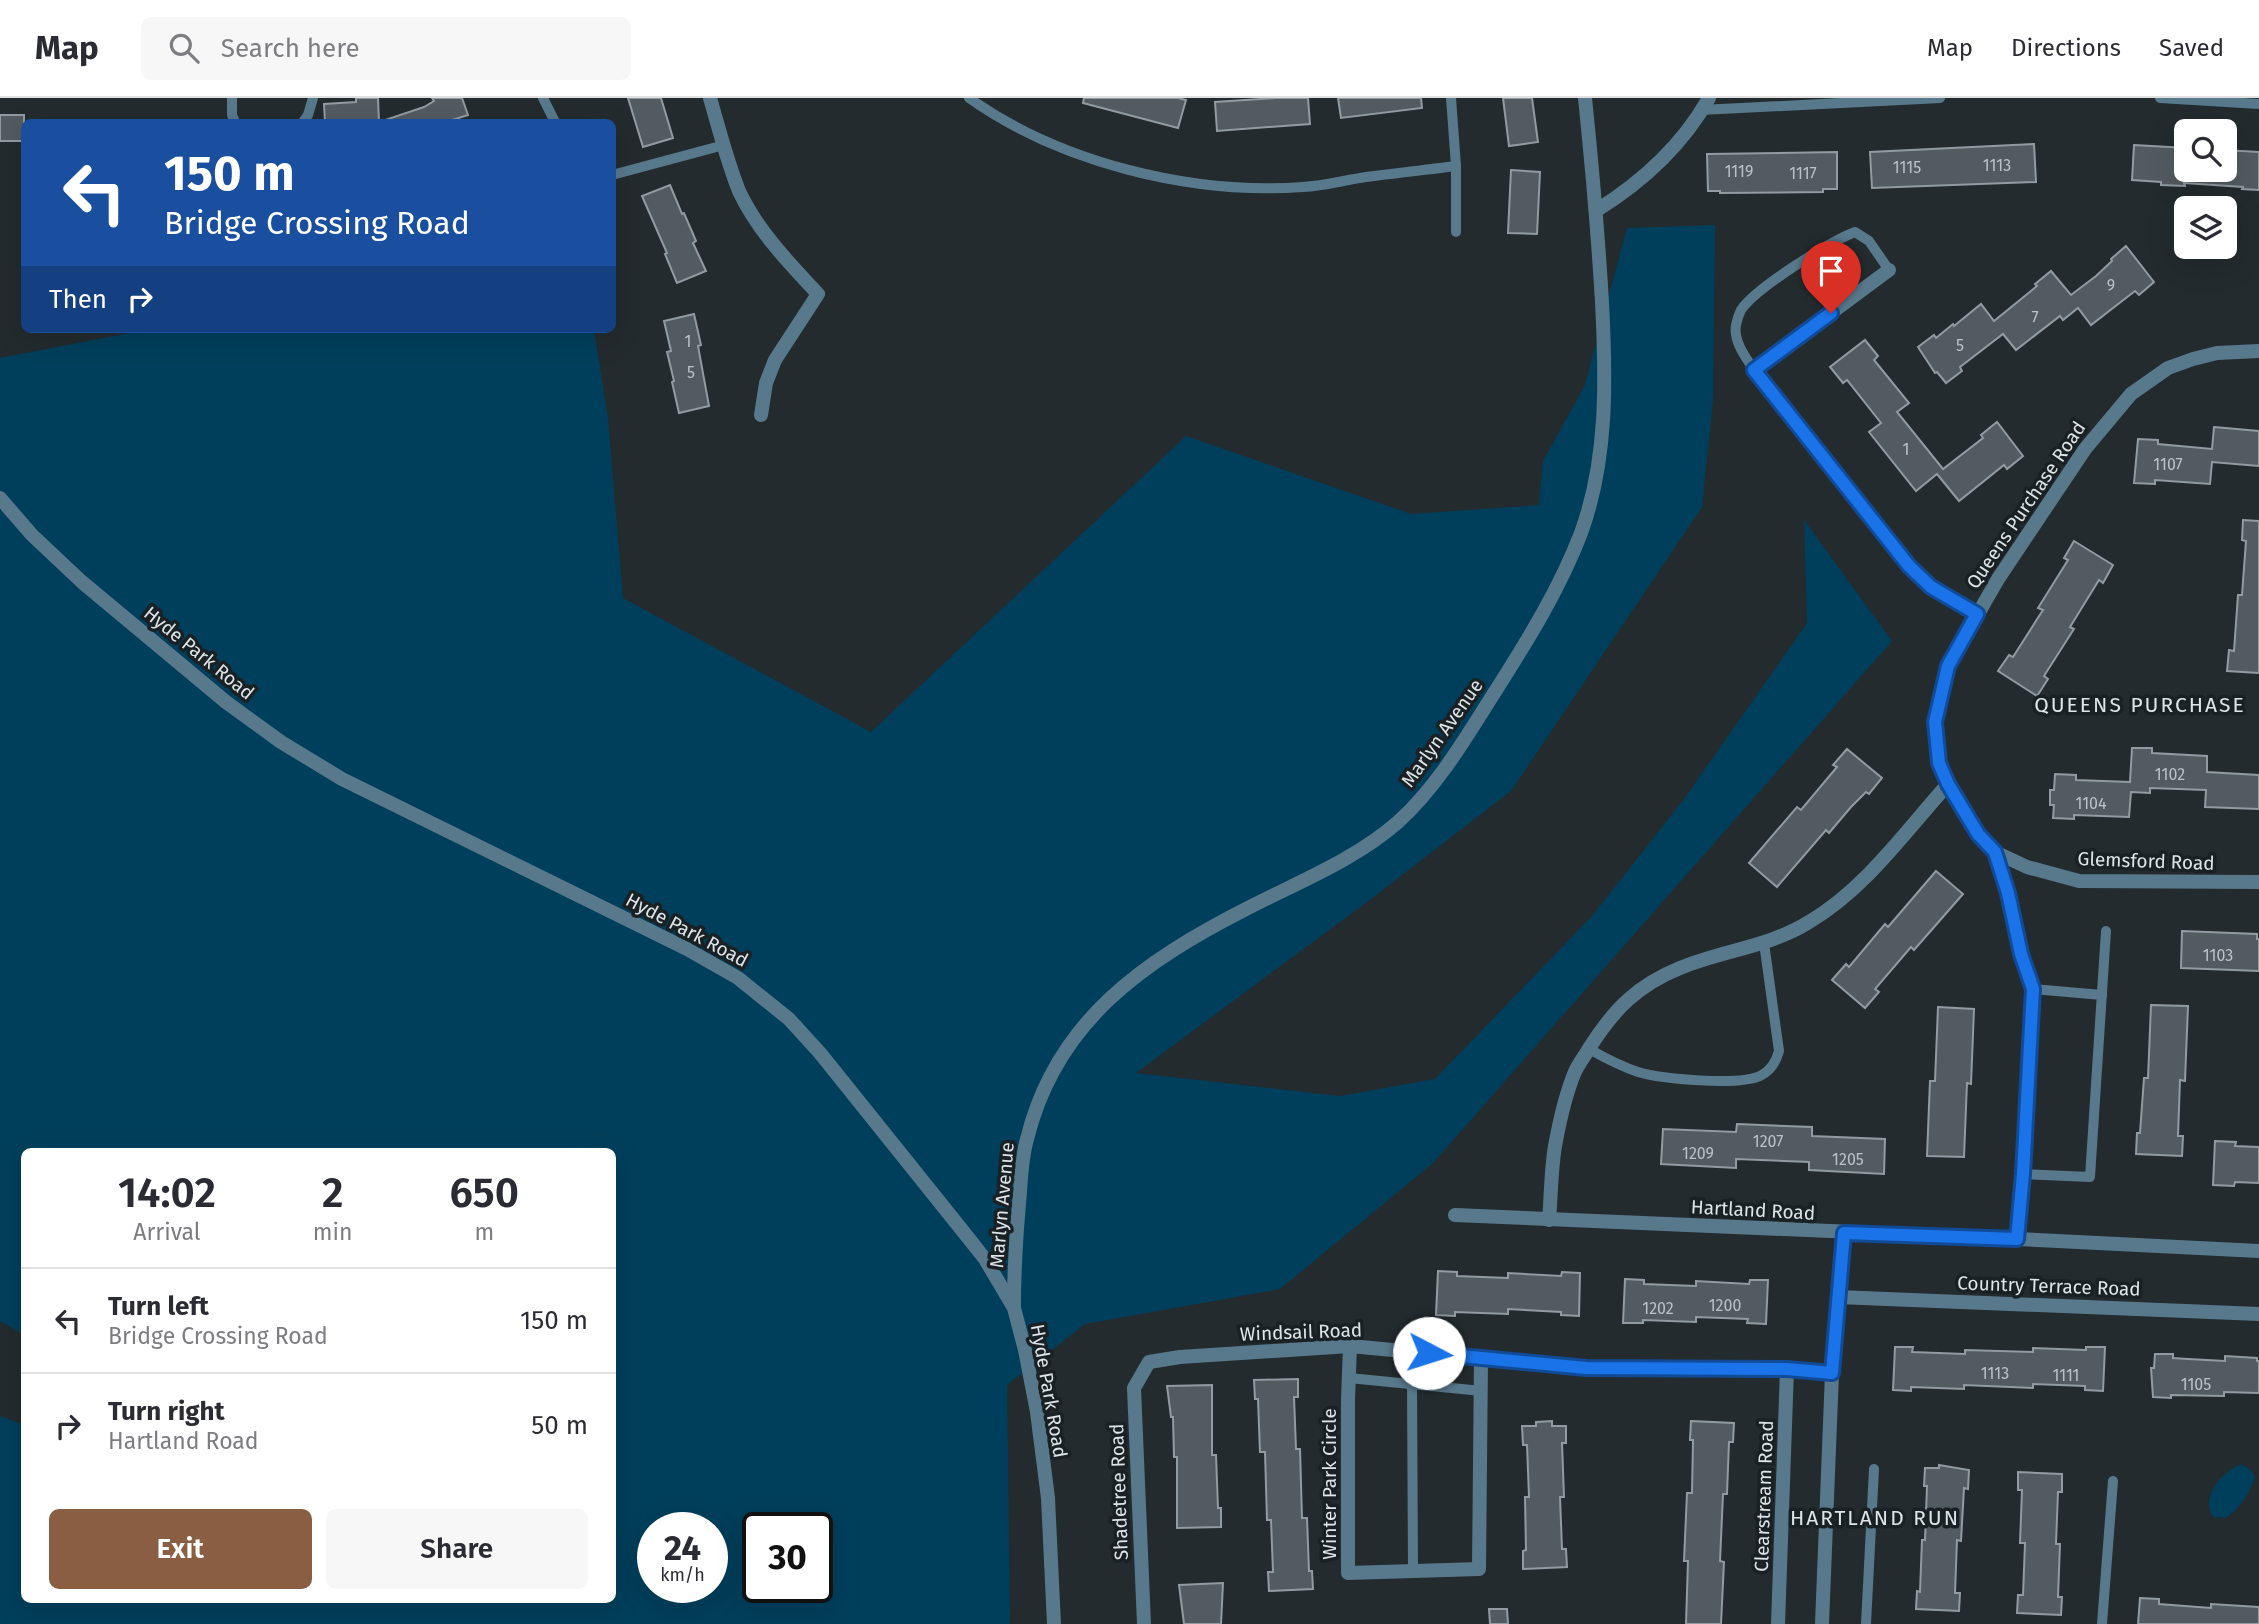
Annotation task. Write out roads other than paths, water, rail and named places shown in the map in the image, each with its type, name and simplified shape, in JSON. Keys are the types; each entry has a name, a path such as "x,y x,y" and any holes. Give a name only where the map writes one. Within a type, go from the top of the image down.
{"street":[{"path":"710,98 740,192 755,219 818,294 775,360 766,383 761,415"},
{"name":"Marlyn Avenue","path":"1014,1308 1015,1253 1026,1140 1047,1084 1076,1036 1121,988 1169,950 1348,856 1398,821 1443,770 1482,713 1552,598 1581,532 1598,472 1604,400 1604,333 1597,211 1585,98"},
{"path":"1597,211 1648,172 1681,138 1705,104"},
{"path":"1889,270 1754,370 1909,566 1931,587 1977,614"},
{"name":"Queens Purchase Road","path":"2017,1239 2033,989 2021,954 2008,893 1995,852 1978,834 1948,784 1939,763 1935,722 1948,666 1998,579 2085,449 2131,394 2168,368 2193,359 2217,353 2259,351"},
{"name":"Hyde Park Road","path":"0,498 32,535 82,582 226,702 281,742 342,779 687,949 738,978 789,1018 985,1259 1014,1308 1025,1350 1048,1498 1054,1624"},
{"path":"1549,1220 1555,1146 1574,1073 1621,1004 1648,984 1679,968 1712,956 1764,943 1809,923 1840,900 1881,861 1948,784"},
{"name":"Glemsford Road","path":"1995,852 2027,867 2079,881 2259,882"},
{"name":"Hartland Road","path":"1455,1215 2259,1251"},
{"path":"1822,1624 1832,1373 1844,1233"},
{"name":"Country Terrace Road","path":"1838,1297 2259,1314"},
{"name":"Windsail Road","path":"1149,1362 1180,1357 1350,1346 1586,1368 1787,1369 1832,1373"},
{"name":"Winter Park Circle","path":"1350,1346 1348,1573 1479,1569 1482,1358"},
{"name":"Shadetree Road","path":"1144,1624 1134,1388 1149,1362"},
{"name":"Clearstream Road","path":"1778,1624 1787,1369"}],"lane":[{"path":"232,98 235,119"},
{"path":"305,119 313,98"},
{"path":"543,98 554,119"},
{"path":"969,98 1024,132 1060,148 1106,163 1182,181 1254,187 1304,187 1456,166"},
{"path":"1451,98 1456,166 1456,232"},
{"path":"1705,104 1940,98"},
{"path":"2160,98 2259,104"},
{"path":"616,174 724,145"},
{"path":"1754,370 1740,346 1735,328 1740,311 1755,295 1835,240 1855,232 1869,241 1889,270"},
{"path":"2023,1174 2090,1177 2106,931"},
{"path":"1589,1049 1617,1065 1664,1077 1734,1081 1765,1073 1776,1061 1779,1041 1764,943"},
{"path":"2033,989 2102,995"},
{"path":"1349,1378 1412,1382 1482,1391"},
{"path":"1412,1382 1413,1572"},
{"path":"1866,1624 1874,1469"},
{"path":"2102,1624 2113,1481"}],"district":[{"name":"QUEENS PURCHASE","path":"2140,705"},
{"name":"HARTLAND RUN","path":"1875,1518"}]}
